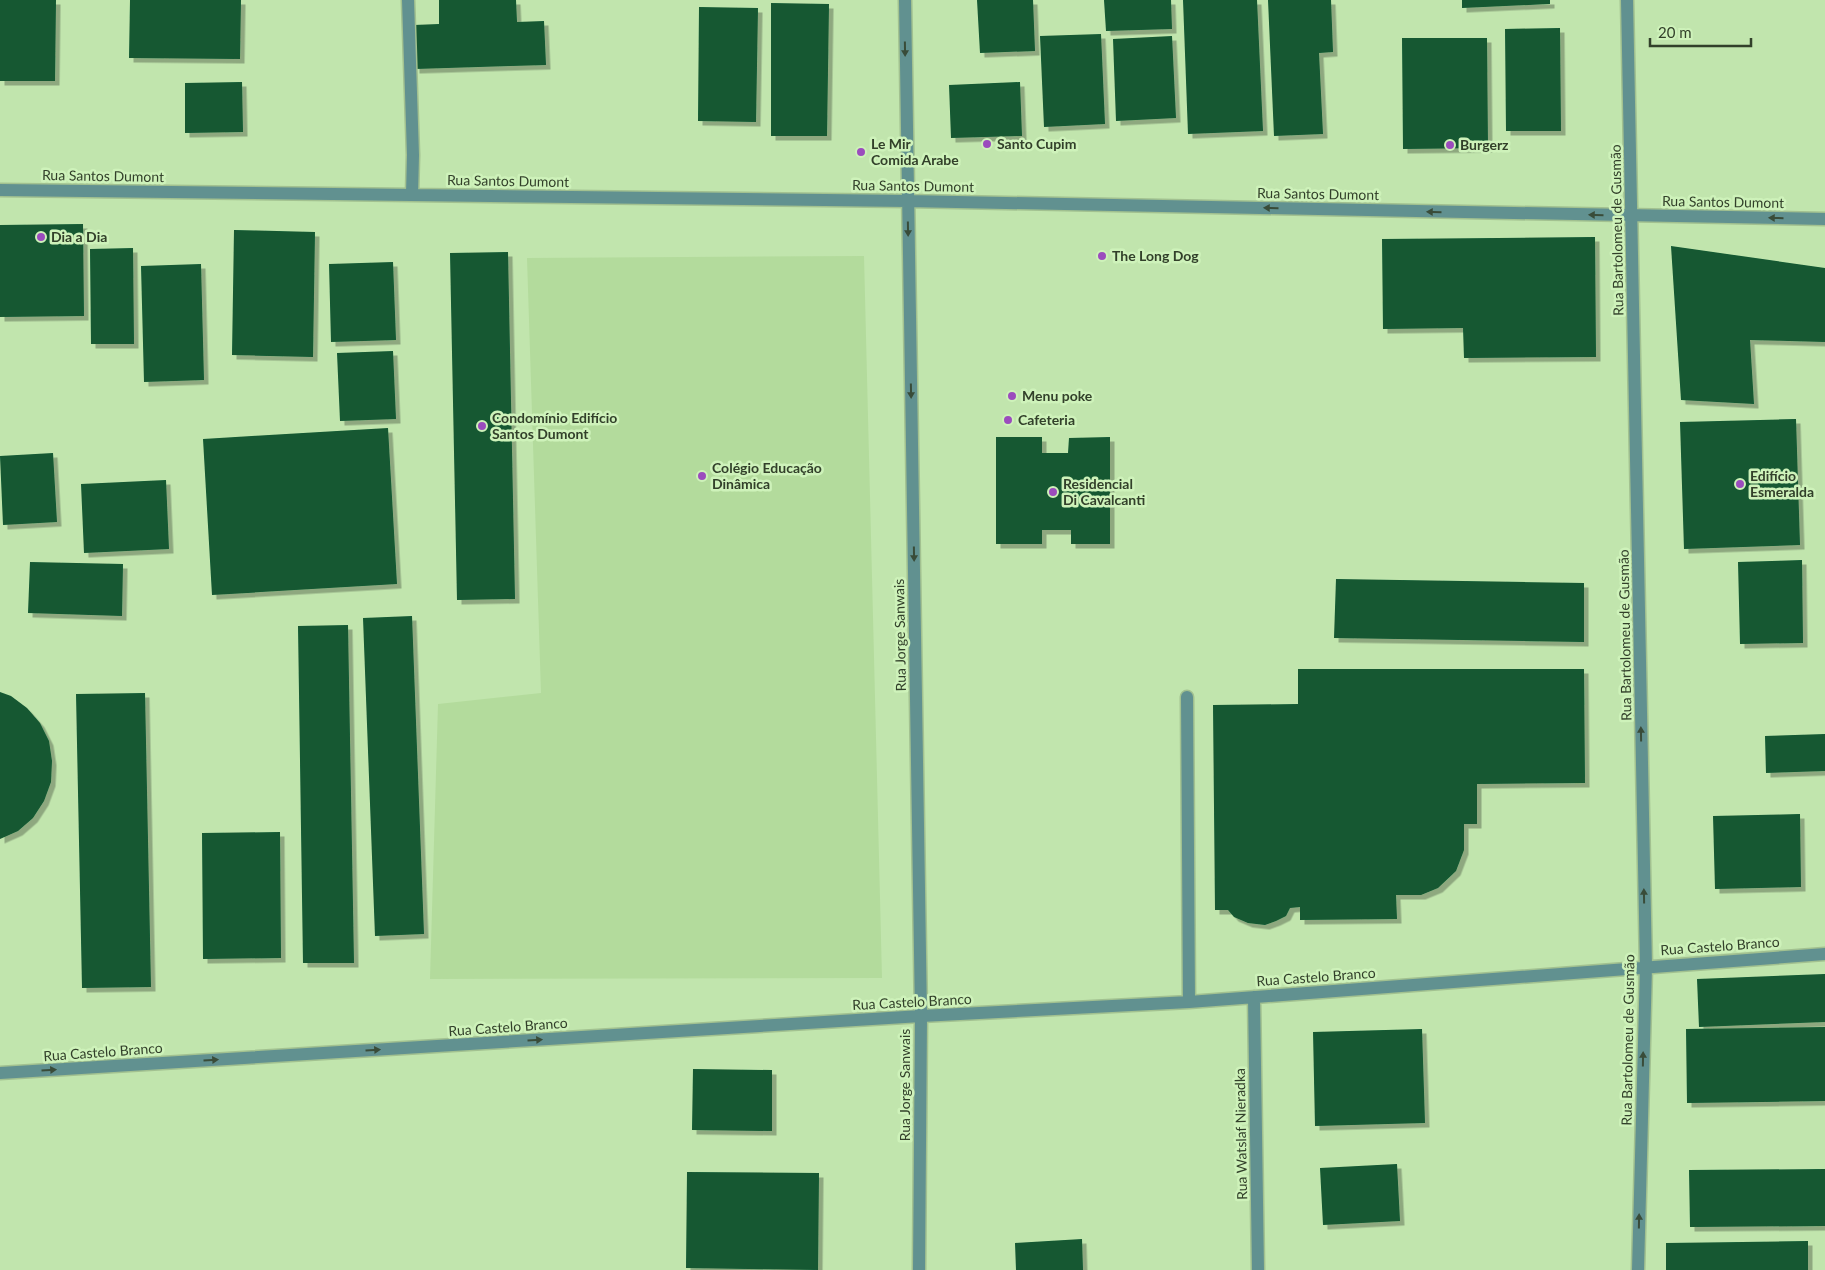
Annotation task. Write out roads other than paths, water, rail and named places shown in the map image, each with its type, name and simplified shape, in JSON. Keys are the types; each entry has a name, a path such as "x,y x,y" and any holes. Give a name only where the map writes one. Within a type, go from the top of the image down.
{"street":[{"path":"408,0 413,155 412,195"},
{"name":"Rua Jorge Sanwais","path":"905,0 920,1016 919,1270"},
{"name":"Rua Bartolomeu de Gusmão","path":"1627,0 1646,967 1638,1270"},
{"name":"Rua Santos Dumont","path":"0,190 908,201 1825,219"},
{"path":"1187,697 1189,1002"},
{"name":"Rua Castelo Branco","path":"0,1073 920,1016 1189,1002 1825,954"},
{"name":"Rua Watslaf Nieradka","path":"1254,997 1258,1270"}],"place":[{"name":"Santo Cupim","path":"987,144"},
{"name":"Burgerz","path":"1450,145"},
{"name":"Le Mir Comida Arabe","path":"861,152"},
{"name":"Dia a Dia","path":"41,237"},
{"name":"The Long Dog","path":"1102,256"},
{"name":"Menu poke","path":"1012,396"},
{"name":"Cafeteria","path":"1008,420"},
{"name":"Condomínio Edifício Santos Dumont","path":"482,426"},
{"name":"Colégio Educação Dinâmica","path":"702,476"},
{"name":"Edifício Esmeralda","path":"1740,484"},
{"name":"Residencial Di Cavalcanti","path":"1053,492"}]}
